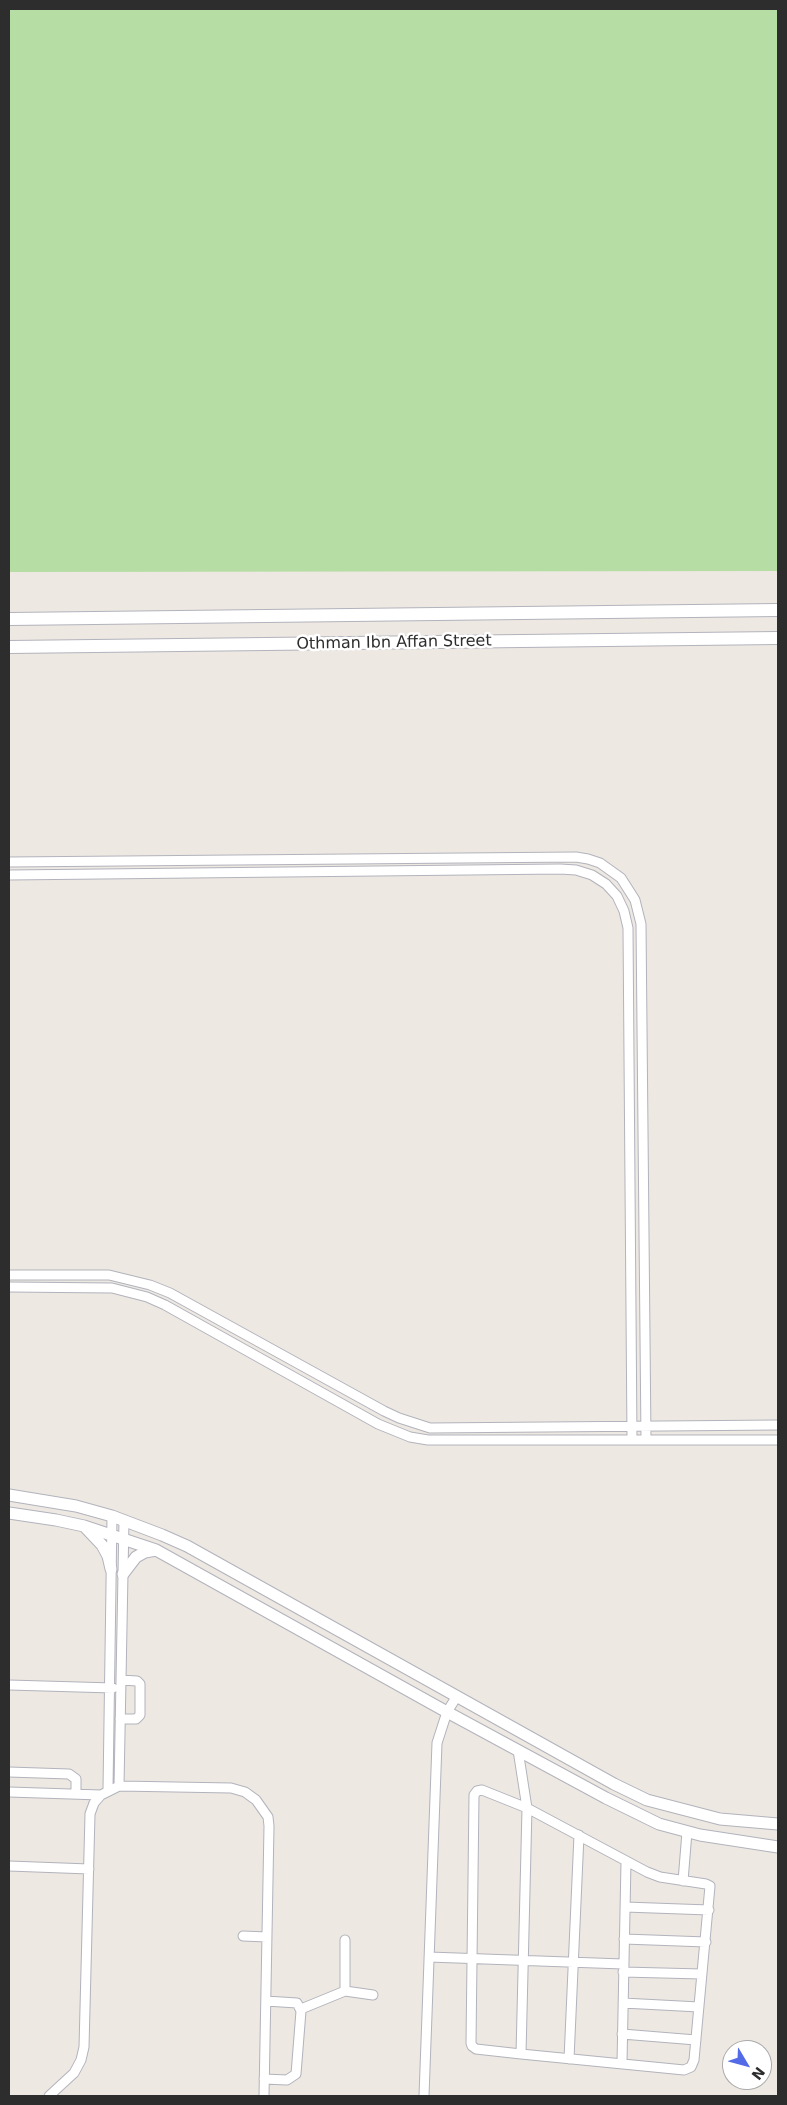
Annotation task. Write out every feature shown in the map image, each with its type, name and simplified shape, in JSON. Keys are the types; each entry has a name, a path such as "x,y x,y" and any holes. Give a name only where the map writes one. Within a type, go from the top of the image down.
{"main road":[{"name":"Othman Ibn Affan Street","path":"9,619 778,610"},
{"name":"Othman Ibn Affan Street","path":"9,647 778,638"}],"street":[{"path":"9,862 576,857 588,858 600,863 621,878 635,900 641,924 646,1440"},
{"path":"9,875 560,869 576,870 592,875 606,884 617,896 624,911 628,928 632,1440"},
{"path":"9,1276 109,1275 150,1285 170,1293 384,1411 406,1421 430,1428 778,1426"},
{"path":"9,1287 112,1288 147,1297 378,1424 410,1436 446,1442 778,1440"},
{"path":"9,1496 76,1506 112,1516 187,1546 647,1800 720,1819 778,1824"},
{"path":"9,1513 84,1526 156,1550 447,1712 606,1798 660,1824 687,1832 778,1847"},
{"path":"49,2096 74,2073 81,2060 84,2047 90,1814 94,1803 105,1792 110,1688 112,1516"},
{"path":"119,1786 124,1520"},
{"path":"84,1526 102,1545 108,1556 111,1569"},
{"path":"122,1574 136,1557 156,1550"},
{"path":"9,1685 110,1688 121,1684 139,1683 140,1715 136,1719 120,1719"},
{"path":"424,2096 437,1743 447,1712 457,1696"},
{"path":"518,1750 527,1808 521,2054"},
{"path":"9,1772 69,1774 76,1779 76,1794"},
{"path":"9,1792 76,1794 105,1792 119,1786 231,1788 245,1792 256,1800 268,1817 269,1826 264,2096"},
{"path":"482,1790 527,1808 579,1834 660,1878 682,1880 710,1886 694,2060 691,2067 684,2070 569,2059 476,2049 472,2046 474,1795 477,1791 482,1790"},
{"path":"682,1880 687,1832"},
{"path":"569,2059 579,1834"},
{"path":"622,2063 626,1861"},
{"path":"9,1866 89,1869"},
{"path":"625,1906 709,1910"},
{"path":"243,1936 267,1937"},
{"path":"624,1939 706,1942"},
{"path":"345,1940 345,1991"},
{"path":"429,1958 573,1962 702,1974"},
{"path":"301,2008 345,1991 373,1995"},
{"path":"264,2079 287,2080 296,2074 301,2008 297,2003 266,2001"},
{"path":"623,2003 699,2007"},
{"path":"622,2034 696,2040"}],"green space":[{"path":"9,9 778,9 778,571 9,572"}]}
